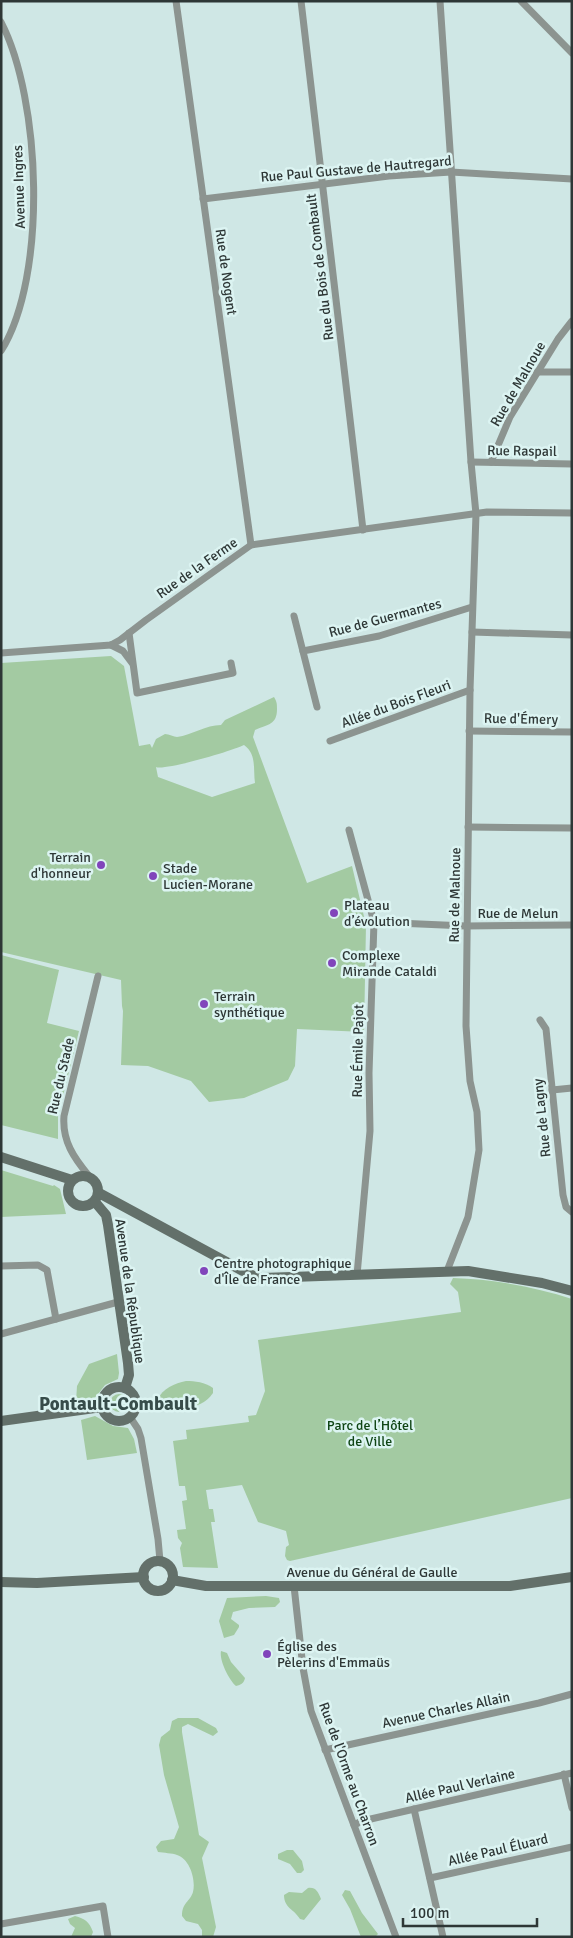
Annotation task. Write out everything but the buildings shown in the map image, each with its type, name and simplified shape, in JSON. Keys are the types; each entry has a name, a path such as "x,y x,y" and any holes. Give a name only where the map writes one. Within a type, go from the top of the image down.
{"street":[{"name":"Rue de Nogent","path":"176,1 251,545"},
{"name":"Rue du Bois de Combault","path":"302,1 363,530"},
{"path":"440,1 476,514"},
{"path":"521,1 572,53"},
{"name":"Avenue Ingres","path":"1,22 14,54 23,88 32,154 34,196 32,241 22,300 12,331 1,351"},
{"name":"Rue Paul Gustave de Hautregard","path":"203,199 389,176 451,172 572,179"},
{"name":"Rue de Malnoue","path":"491,462 510,417 537,372 572,321"},
{"path":"537,372 572,372"},
{"name":"Rue Raspail","path":"471,462 572,464"},
{"name":"Rue de la Ferme","path":"1,653 111,645 251,545 476,514 504,512 572,513"},
{"name":"Rue de Malnoue","path":"447,1271 468,1216 479,1150 477,1112 470,1081 467,1053 466,926 472,607 476,514"},
{"name":"Rue de Guermantes","path":"303,651 379,636 472,607"},
{"path":"294,616 317,707"},
{"path":"472,632 572,635"},
{"path":"129,633 137,693 233,673 231,663"},
{"path":"111,645 123,651 132,663"},
{"name":"Allée du Bois Fleuri","path":"330,741 470,690"},
{"name":"Rue d'Émery","path":"469,731 572,732"},
{"path":"468,826 572,828"},
{"name":"Rue Émile Pajot","path":"350,830 374,922 368,1072 370,1131 357,1275"},
{"name":"Rue de Melun","path":"374,922 466,926 572,925"},
{"name":"Rue du Stade","path":"89,1176 69,1148 63,1126 98,976"},
{"name":"Rue de Lagny","path":"540,1020 546,1029 563,1195 566,1207 572,1212"},
{"path":"552,1090 572,1088"},
{"path":"1,1157 70,1184"},
{"path":"1,1163 70,1184"},
{"path":"79,1176 89,1176 96,1183 97,1197 87,1206 78,1206 71,1200 70,1184 79,1176"},
{"name":"Avenue de la République","path":"97,1197 254,1276 262,1278 468,1271 572,1291"},
{"name":"Avenue de la République","path":"97,1197 106,1215 108,1225 128,1363 125,1388"},
{"path":"1,1266 38,1265 47,1270 56,1319"},
{"path":"1,1334 118,1302"},
{"path":"115,1387 125,1388 133,1394 136,1403 133,1413 125,1420 113,1419 104,1412 102,1407 104,1397 106,1392 115,1387"},
{"path":"1,1420 102,1407"},
{"path":"130,1417 138,1429 141,1438 160,1561"},
{"path":"160,1561 171,1568 172,1580 167,1588 155,1590 147,1585 144,1577 146,1567 160,1561"},
{"name":"Avenue du Général de Gaulle","path":"172,1580 206,1586 510,1586 572,1576"},
{"path":"1,1582 37,1583 144,1577"},
{"name":"Rue de l'Orme au Charron","path":"294,1586 303,1668 311,1711 396,1937"},
{"name":"Avenue Charles Allain","path":"325,1750 572,1694"},
{"name":"Allée Paul Verlaine","path":"354,1825 362,1821 572,1773"},
{"path":"564,1774 572,1808"},
{"path":"414,1810 443,1937"},
{"name":"Allée Paul Éluard","path":"430,1878 572,1847"},
{"path":"1,1924 103,1906 108,1937"}],"green space":[{"name":"Stade Lucien-Morane","path":"111,656 124,666 139,746 150,744 152,748 156,739 165,734 177,737 221,725 225,720 274,697 277,706 275,718 271,723 255,730 253,737 307,883 352,866 366,925 364,1032 297,1029 295,1066 288,1080 244,1098 209,1102 191,1081 148,1066 121,1065 123,1011 121,980 1,952 1,663","holes":["244,745 254,762 255,783 212,797 158,777 156,767 171,766 213,756"]},
{"path":"1,955 59,970 47,1023 79,1031 58,1116 58,1139 1,1125"},
{"path":"1,1170 54,1185 60,1189 66,1214 1,1217"},
{"name":"Parc de l’Hôtel de Ville","path":"453,1278 513,1284 572,1299 572,1498 290,1561 285,1556 286,1547 289,1545 286,1531 258,1522 242,1485 206,1490 209,1509 213,1509 215,1522 211,1522 218,1568 183,1567 180,1548 182,1543 178,1538 177,1530 186,1529 182,1501 187,1500 185,1486 179,1486 173,1441 187,1439 186,1430 249,1422 248,1416 256,1415 265,1391 258,1340 461,1312 458,1292 450,1284"},
{"path":"117,1354 118,1379 105,1385 95,1398 76,1402 77,1386 89,1364"},
{"path":"186,1381 207,1384 213,1388 213,1393 202,1403 187,1407 172,1406 158,1399 169,1387"},
{"path":"115,1394 123,1394 128,1399 126,1410 115,1412 110,1407 110,1399"},
{"path":"95,1416 113,1426 128,1428 134,1439 137,1453 87,1460 81,1420"},
{"path":"266,1596 279,1598 280,1602 275,1607 249,1608 233,1612 231,1619 239,1627 234,1635 224,1638 219,1621 227,1598"},
{"path":"221,1651 227,1653 231,1662 245,1678 241,1684 236,1686 228,1675 223,1664"},
{"path":"178,1718 198,1718 216,1728 218,1732 213,1736 188,1724 182,1727 199,1835 209,1842 202,1858 216,1927 213,1937 202,1937 202,1930 198,1924 186,1921 182,1916 183,1908 192,1895 194,1887 189,1865 182,1857 158,1852 156,1847 161,1841 174,1839 179,1827 164,1775 159,1745 161,1737 170,1730 172,1721"},
{"path":"287,1850 293,1850 302,1861 304,1870 301,1873 297,1873 290,1864 278,1859 278,1854"},
{"path":"308,1888 315,1889 321,1899 304,1920 300,1919 287,1906 284,1895 289,1892 302,1893"},
{"path":"345,1890 350,1891 362,1913 378,1934 375,1937 361,1937 350,1909 342,1895"},
{"path":"75,1916 84,1919 90,1925 93,1932 91,1937 71,1937 75,1928 68,1919"}],"place":[{"name":"Terrain d'honneur","path":"101,865"},
{"name":"Stade Lucien-Morane","path":"153,876"},
{"name":"Plateau d’évolution","path":"334,913"},
{"name":"Complexe Mirande Cataldi","path":"332,963"},
{"name":"Terrain synthétique","path":"204,1004"},
{"name":"Centre photographique d'Île de France","path":"204,1271"},
{"name":"Église des Pèlerins d'Emmaüs","path":"267,1654"}],"district":[{"name":"Pontault-Combault","path":"118,1404"}]}
